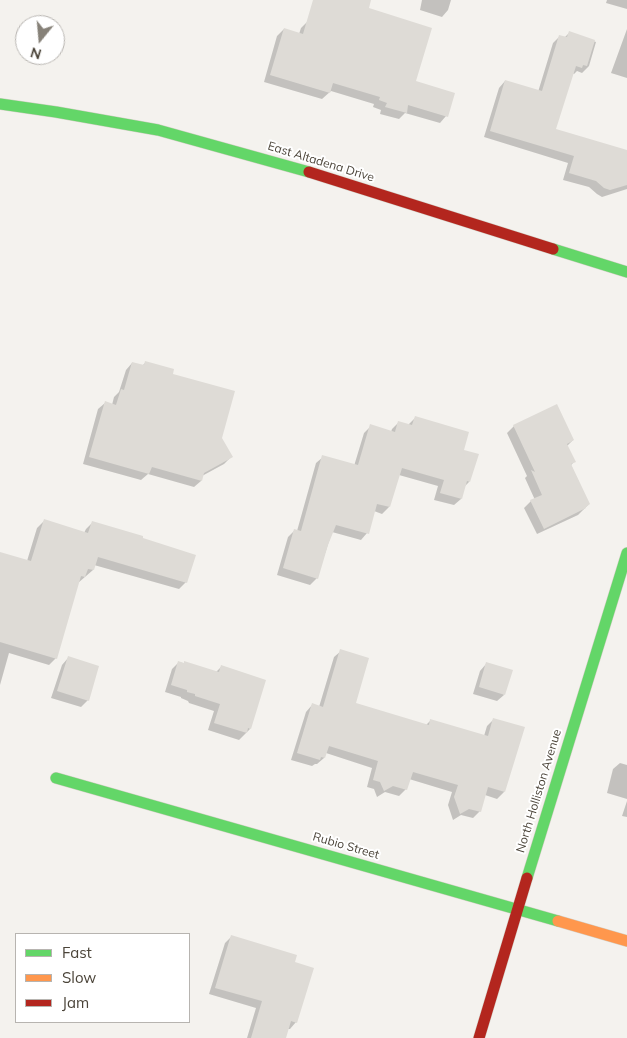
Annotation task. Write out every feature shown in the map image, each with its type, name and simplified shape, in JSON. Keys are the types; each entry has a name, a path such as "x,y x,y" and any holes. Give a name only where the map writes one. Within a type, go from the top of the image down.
{"street":[{"name":"East Altadena Drive","path":"0,104 158,130 288,166 627,272"},
{"name":"North Holliston Avenue","path":"479,1038 516,909 627,553"},
{"name":"Rubio Street","path":"56,778 627,941"}],"building":[{"path":"313,0 371,0 369,8 432,28 416,81 455,93 448,117 408,105 407,113 385,107 387,103 379,100 380,97 333,83 330,93 270,75 284,28 303,34"},
{"path":"569,31 595,40 587,66 583,65 582,68 576,66 556,129 627,150 627,185 610,190 604,188 596,181 569,173 574,156 490,131 505,80 542,91 559,35 567,37"},
{"path":"145,361 174,369 173,374 235,391 222,438 233,457 204,473 202,481 152,467 149,474 89,457 105,401 116,405 121,389 124,390 132,362 144,365"},
{"path":"557,404 574,440 567,444 576,462 571,464 590,504 586,508 544,529 530,500 542,495 531,470 535,472 513,425"},
{"path":"415,416 469,432 464,450 479,454 470,482 467,481 462,499 440,493 444,480 402,468 390,507 377,504 369,534 336,525 318,579 283,568 294,529 301,531 322,455 358,465 370,424 395,432 398,421 412,425"},
{"path":"44,519 88,533 92,521 143,536 143,538 196,555 187,583 98,557 94,570 88,569 85,577 81,576 57,659 0,642 0,552 31,561"},
{"path":"340,649 369,658 356,703 429,725 430,719 488,736 493,718 525,727 505,792 488,787 481,812 469,809 460,814 454,797 458,785 413,772 407,790 393,786 384,791 380,782 373,780 378,761 329,746 325,758 321,757 320,760 297,753 312,703 323,707"},
{"path":"68,656 99,666 89,701 57,691"},
{"path":"178,661 184,663 184,661 219,672 221,665 266,680 251,729 248,728 247,733 214,723 220,704 195,696 195,694 187,692 187,690 171,685"},
{"path":"486,662 513,670 505,695 479,687"},
{"path":"231,935 297,955 295,962 314,968 297,1023 291,1021 286,1038 251,1038 262,1001 215,988"}],"traffic: fast":[{"path":"0,104 158,130 309,172"},
{"path":"553,249 627,272"},
{"path":"527,878 627,553"},
{"path":"56,778 558,921"}],"traffic: slow":[{"path":"558,921 627,941"}],"traffic: jam":[{"path":"309,172 553,249"},
{"path":"479,1038 527,878"}]}
